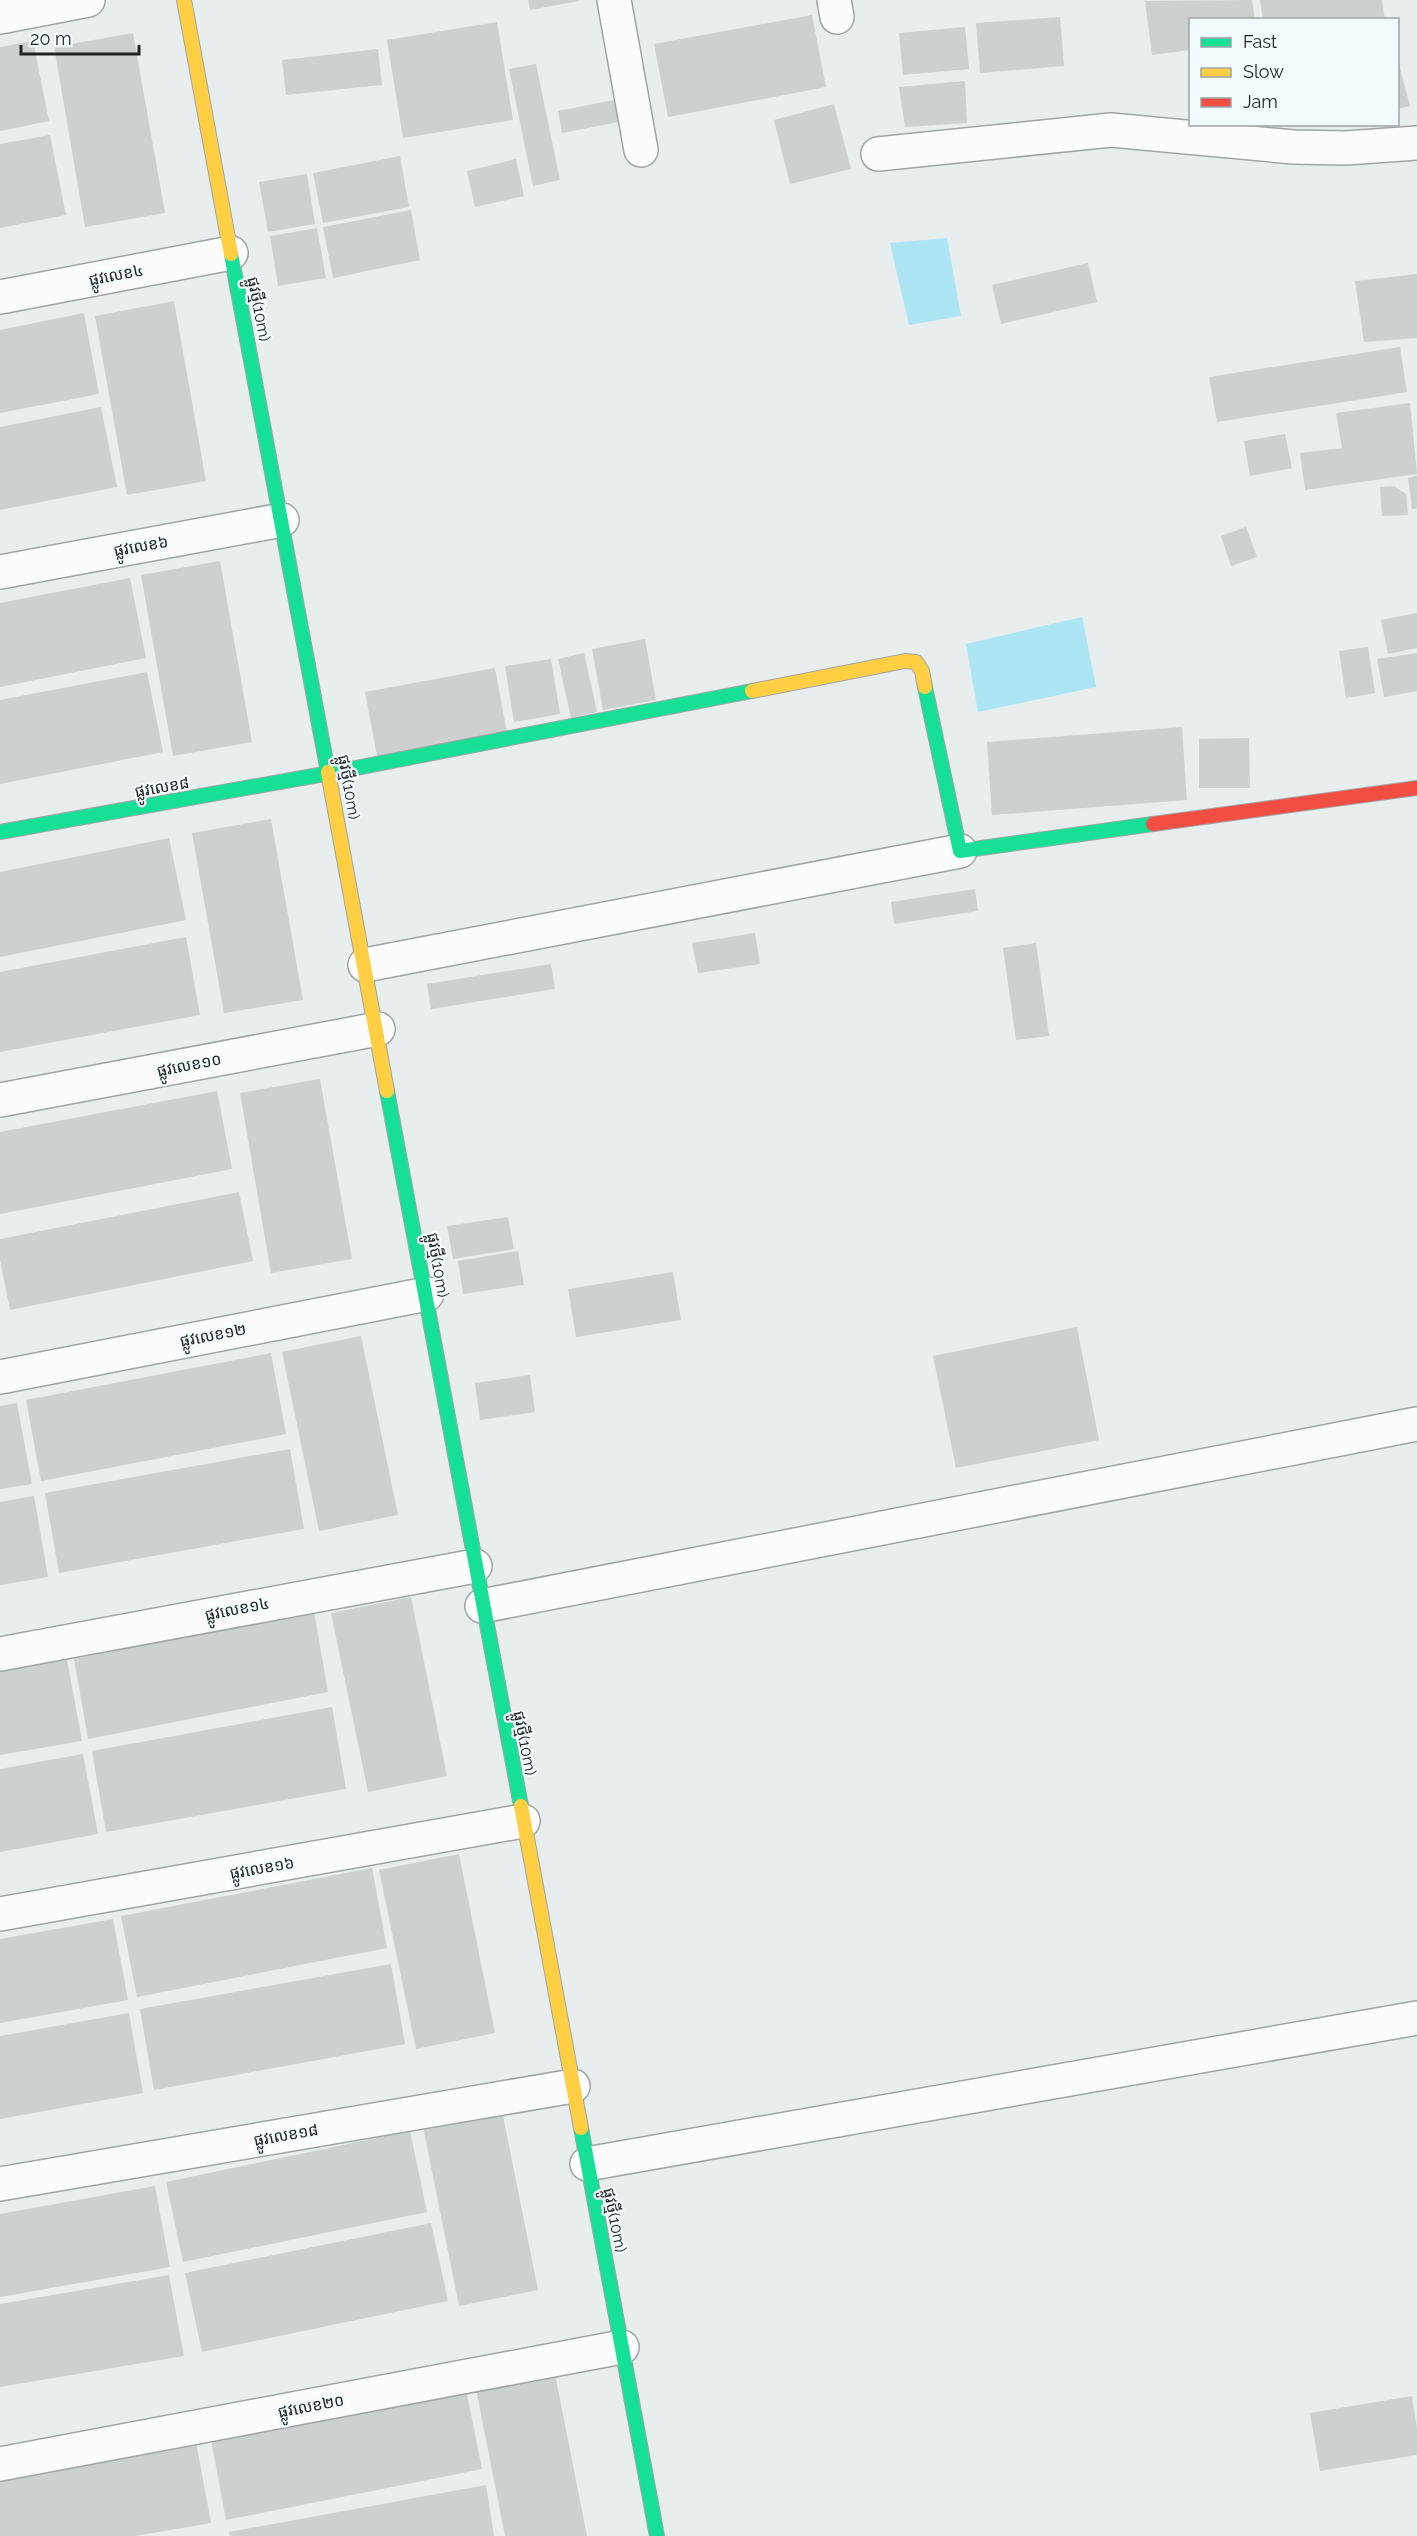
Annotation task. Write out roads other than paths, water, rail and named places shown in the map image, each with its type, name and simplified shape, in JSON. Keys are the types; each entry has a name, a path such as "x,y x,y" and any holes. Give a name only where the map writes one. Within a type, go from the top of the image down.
{"street":[{"path":"0,17 88,0"},
{"name":"ផ្លូវថ្មី(10m)","path":"184,0 378,1029 474,1566 657,2536"},
{"path":"614,0 641,150"},
{"path":"878,154 1111,130 1293,147 1417,144"},
{"name":"ផ្លូវលេខ៤","path":"0,297 231,253"},
{"name":"ផ្លូវលេខ៦","path":"0,572 282,520"},
{"name":"ផ្លូវលេខ៨","path":"0,832 330,773 904,660 916,663 922,671 960,851"},
{"path":"365,965 960,851 1417,788"},
{"name":"ផ្លូវលេខ១០","path":"0,1100 378,1029"},
{"name":"ផ្លូវលេខ១២","path":"0,1377 427,1294"},
{"path":"482,1606 1417,1424"},
{"name":"ផ្លូវលេខ១៤","path":"0,1654 474,1566"},
{"name":"ផ្លូវលេខ១៦","path":"0,1914 523,1821"},
{"path":"587,2164 1417,2018"},
{"name":"ផ្លូវលេខ១៨","path":"0,2184 573,2086"},
{"name":"ផ្លូវលេខ២០","path":"0,2464 622,2347"}],"water":[{"path":"947,238 961,316 909,325 890,243"},
{"path":"1082,617 1096,687 978,712 966,644"}]}
